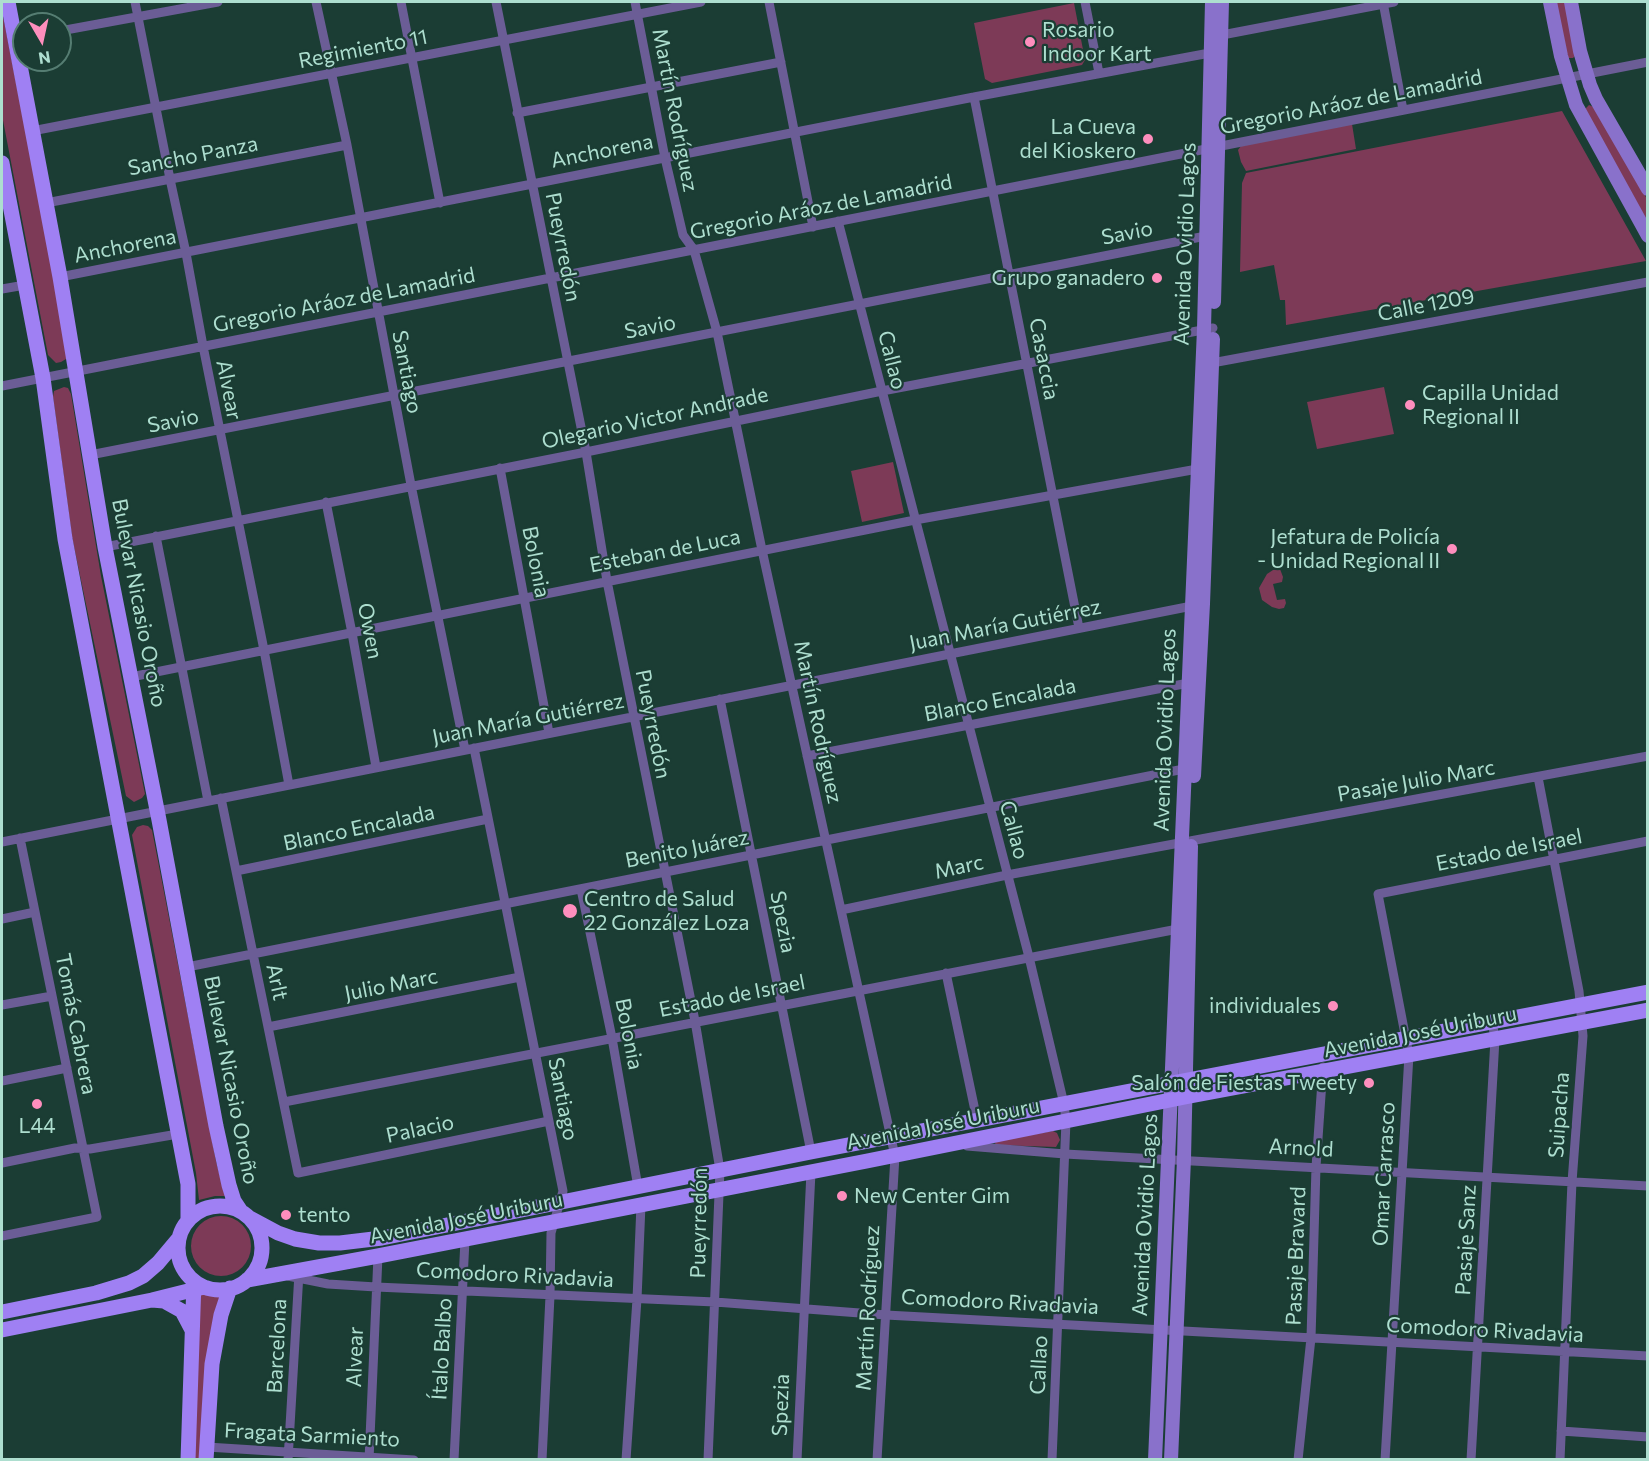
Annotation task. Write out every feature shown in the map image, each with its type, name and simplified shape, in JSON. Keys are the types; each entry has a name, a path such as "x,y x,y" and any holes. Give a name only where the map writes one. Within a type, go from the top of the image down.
{"main road":[{"name":"Avenida Ovidio Lagos","path":"1171,1460 1184,1159 1178,1098 1183,928 1209,329 1217,52 1212,2"},
{"name":"Avenida Ovidio Lagos","path":"1217,52 1222,35 1222,2"},
{"path":"1550,2 1566,78 1584,122 1647,236"},
{"path":"1571,2 1587,74 1596,99 1647,189"},
{"name":"Bulevar Nicasio Oroño","path":"24,72 32,131 77,371 105,547 219,1136 230,1185 245,1214"},
{"path":"2,163 6,210 25,285 43,378 65,539 188,1184 188,1220"},
{"name":"Avenida Ovidio Lagos","path":"1203,468 1212,363 1209,329"},
{"name":"Avenida José Uriburu","path":"245,1214 278,1233 295,1239 319,1243 339,1243 382,1238 811,1152 1647,992"},
{"name":"Avenida José Uriburu","path":"247,1280 299,1274 1178,1098 1647,1010"},
{"name":"Avenida Ovidio Lagos","path":"1155,1460 1169,1159 1178,1098"},
{"path":"2,1312 96,1293 129,1283 143,1276 158,1263 179,1238 188,1220 211,1206 226,1206 245,1214 259,1231 262,1246 260,1262 247,1280 230,1288 214,1289 198,1286 152,1300 2,1330"},
{"path":"179,1238 179,1257 187,1274 198,1286 188,1460"},
{"path":"207,1453 212,1364 221,1315 230,1288"},
{"path":"152,1300 164,1302 182,1311 194,1333"}],"street":[{"name":"Alvear","path":"135,2 289,785"},
{"path":"72,29 218,2"},
{"name":"Santiago","path":"316,2 347,145 377,312 438,615 488,819 563,1191 550,1233 550,1296 542,1460"},
{"path":"401,2 440,203"},
{"name":"Pueyrredón","path":"496,2 586,452 607,581 695,1022 720,1170 708,1460"},
{"name":"Martín Rodríguez","path":"635,2 665,158 683,235 694,250 717,332 762,550 896,1156 877,1460"},
{"name":"Regimiento 11","path":"32,131 701,2"},
{"path":"769,2 813,226"},
{"path":"1085,2 1099,73"},
{"path":"1222,35 1383,2 1394,2"},
{"path":"1383,2 1404,110"},
{"name":"Anchorena","path":"60,277 974,97 1217,52"},
{"path":"517,113 781,62"},
{"name":"Gregorio Aráoz de Lamadrid","path":"2,386 1647,62"},
{"name":"Casaccia","path":"974,97 1079,628"},
{"name":"Sancho Panza","path":"46,203 347,145"},
{"name":"Callao","path":"838,221 1029,957 1064,1104 1065,1154 1052,1460"},
{"name":"Savio","path":"90,456 1211,235"},
{"name":"Calle 1209","path":"1212,363 1647,282"},
{"path":"2,289 25,285"},
{"name":"Olegario Victor Andrade","path":"105,547 586,452 882,390 1209,329"},
{"name":"Bolonia","path":"500,468 549,733"},
{"name":"Esteban de Luca","path":"131,677 915,520 1203,468"},
{"name":"Owen","path":"326,502 376,767"},
{"path":"156,536 208,801"},
{"name":"Juan María Gutiérrez","path":"2,842 1197,605"},
{"name":"Blanco Encalada","path":"807,756 1194,682"},
{"name":"Spezia","path":"720,699 811,1152"},
{"name":"Pasaje Julio Marc","path":"1186,842 1647,756"},
{"name":"Benito Juárez","path":"187,967 1189,768"},
{"name":"Suipacha","path":"1538,777 1580,1005 1583,1036 1572,1182 1560,1460"},
{"name":"Arlt","path":"221,798 298,1173"},
{"name":"Blanco Encalada","path":"236,871 488,819"},
{"name":"Tomás Cabrera","path":"2,1236 97,1217 20,838"},
{"name":"Estado de Israel","path":"1378,894 1647,841"},
{"name":"Marc","path":"841,910 1007,875 1186,842"},
{"name":"Bolonia","path":"581,889 612,1038 638,1187"},
{"name":"Omar Carrasco","path":"1378,894 1409,1055 1385,1460"},
{"path":"2,919 35,912"},
{"name":"Estado de Israel","path":"284,1102 1183,928"},
{"path":"946,973 978,1120"},
{"name":"Julio Marc","path":"268,1027 520,978"},
{"path":"2,1005 52,996"},
{"name":"Pasaje Sanz","path":"1471,1460 1495,1039 1492,1022"},
{"name":"Pasaje Bravard","path":"1298,1460 1311,1338 1316,1167 1323,1054"},
{"path":"2,1081 67,1068"},
{"name":"Palacio","path":"298,1173 549,1121"},
{"path":"2,1162 75,1148 83,1149 178,1134"},
{"name":"Arnold","path":"953,1144 1065,1154 1647,1186"},
{"name":"Spezia","path":"797,1460 811,1172"},
{"path":"626,1460 638,1299 640,1205"},
{"name":"Ítalo Balbo","path":"454,1460 465,1240"},
{"name":"Alvear","path":"369,1458 378,1257"},
{"name":"Comodoro Rivadavia","path":"299,1274 328,1284 376,1287 715,1302 886,1315 1647,1356"},
{"name":"Barcelona","path":"289,1455 299,1274"},
{"path":"1561,1431 1647,1437"},
{"name":"Fragata Sarmiento","path":"207,1453 414,1460"}],"shaded area":[{"path":"1554,2 1567,2 1575,56 1573,58 1567,58"},
{"name":"Rosario Indoor Kart","path":"1074,3 1085,60 1082,65 992,83 985,79 974,23"},
{"path":"2,11 12,72 14,72 69,352 66,359 61,362 56,363 48,355 2,115"},
{"path":"1589,105 1596,108 1647,199 1647,226 1584,110"},
{"path":"1562,111 1646,261 1286,325 1285,300 1280,300 1274,265 1240,272 1242,183 1246,173"},
{"path":"1352,124 1356,149 1246,171 1241,162 1238,150 1241,146"},
{"path":"64,387 68,388 71,394 101,576 145,794 134,802 126,796 72,537 53,397 54,391"},
{"path":"1384,387 1394,434 1317,449 1307,402"},
{"path":"893,462 904,513 862,522 851,471"},
{"path":"1280,569 1282,582 1273,584 1277,600 1285,599 1286,603 1284,608 1279,609 1262,600 1259,588 1267,574"},
{"path":"143,825 152,830 216,1161 225,1196 199,1200 196,1173 132,835 137,827"},
{"path":"1053,1131 1057,1133 1060,1140 1056,1147 996,1145 995,1143 996,1141"},
{"path":"221,1216 233,1218 246,1229 251,1246 249,1258 238,1271 221,1276 209,1274 196,1263 191,1246 193,1234 204,1221"},
{"path":"204,1287 222,1290 221,1315 206,1459 188,1460 194,1289"}],"place":[{"name":"Rosario Indoor Kart","path":"1030,42"},
{"name":"La Cueva del Kioskero","path":"1148,139"},
{"name":"Grupo ganadero","path":"1157,278"},
{"name":"Capilla Unidad Regional II","path":"1410,405"},
{"name":"Jefatura de Policía - Unidad Regional II","path":"1452,549"},
{"name":"Centro de Salud 22 González Loza","path":"570,911"},
{"name":"individuales","path":"1333,1006"},
{"name":"Salón de Fiestas Tweety","path":"1369,1083"},
{"name":"L44","path":"37,1104"},
{"name":"New Center Gim","path":"842,1196"},
{"name":"tento","path":"286,1215"}]}
